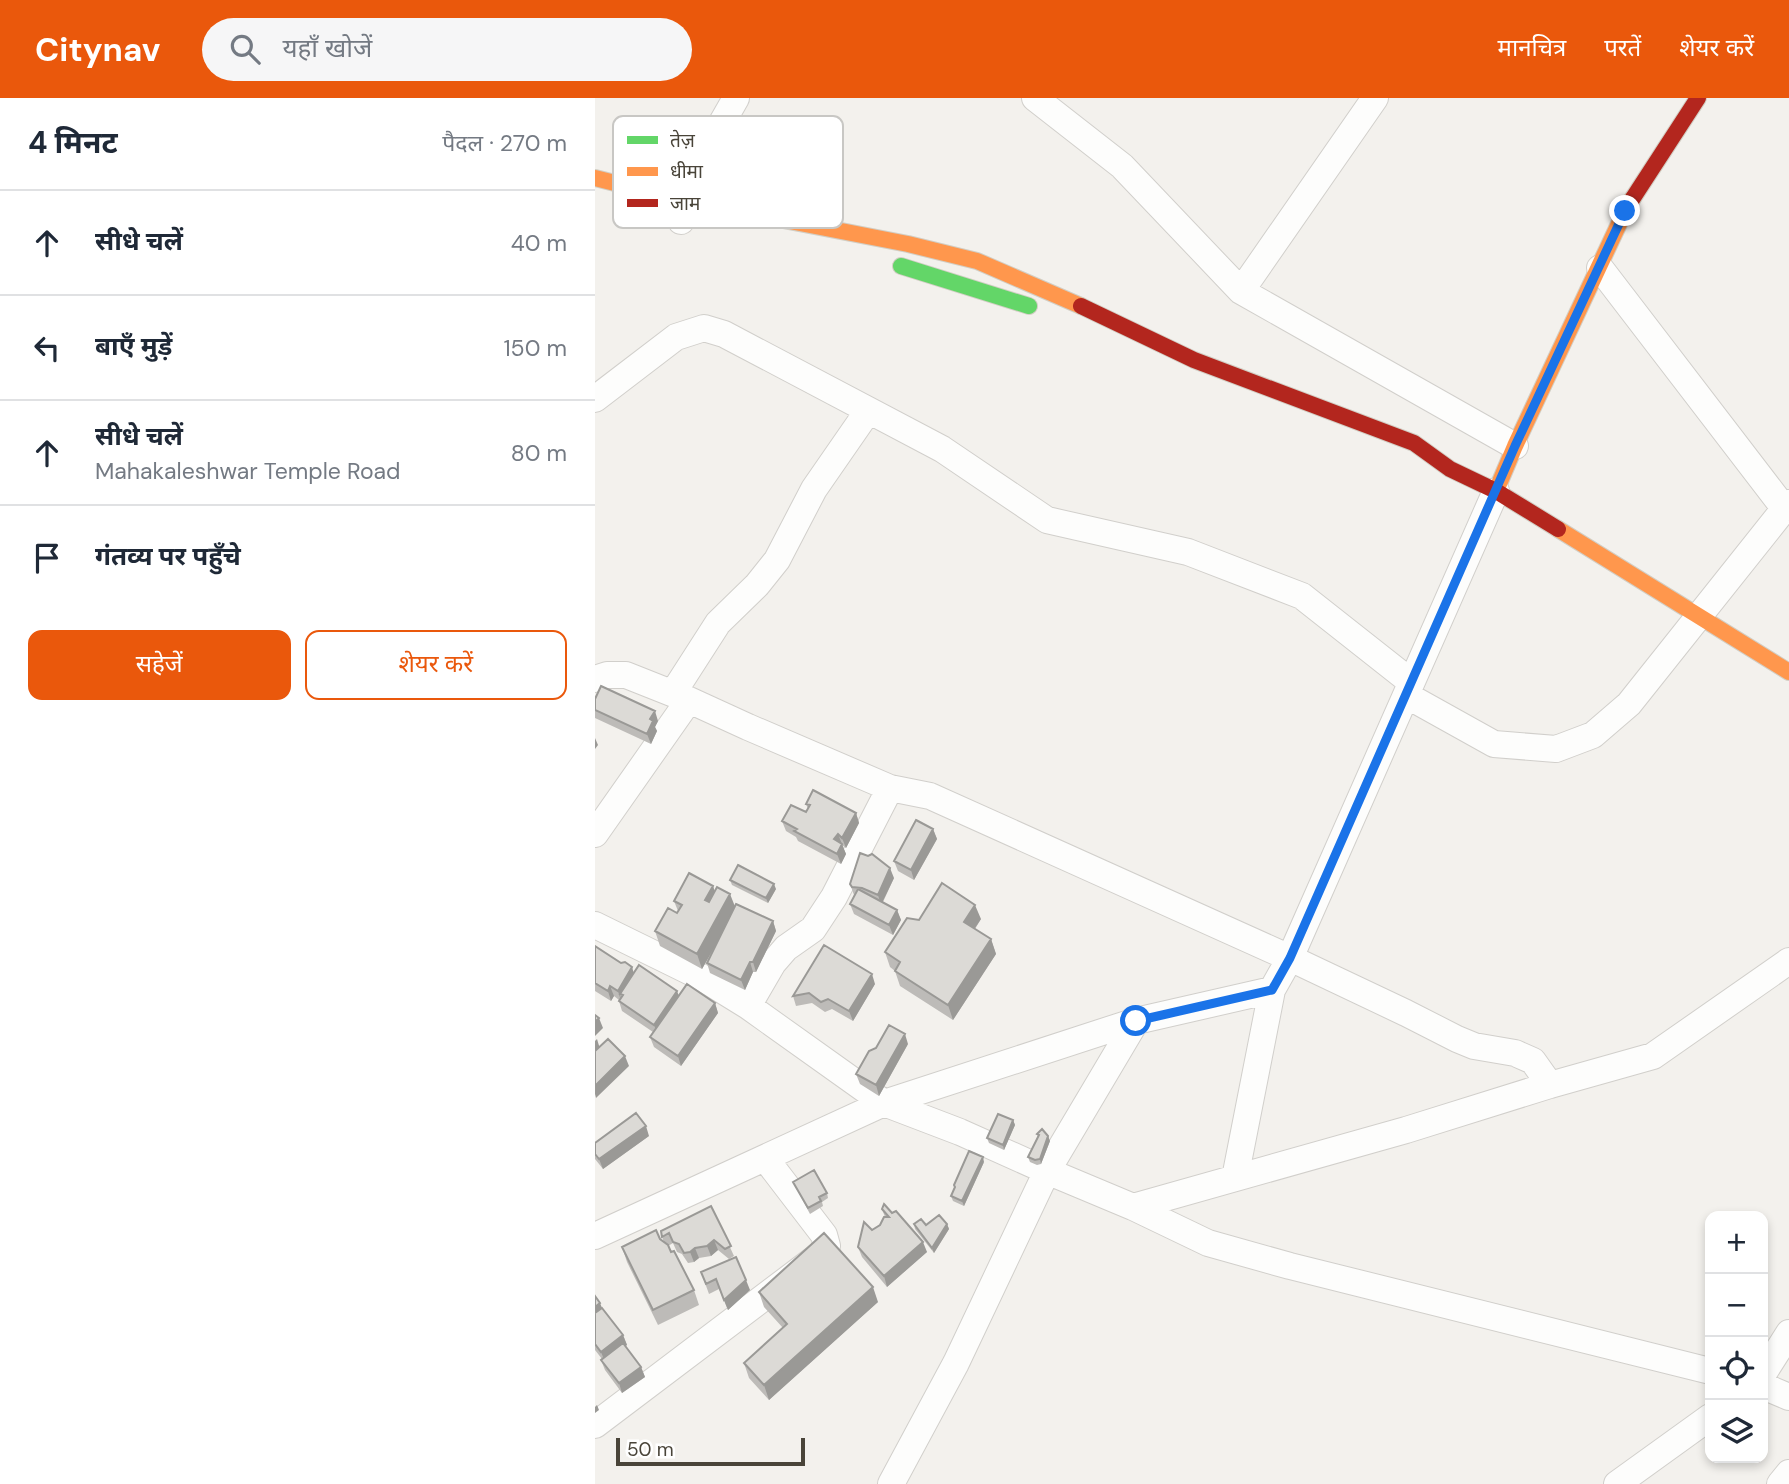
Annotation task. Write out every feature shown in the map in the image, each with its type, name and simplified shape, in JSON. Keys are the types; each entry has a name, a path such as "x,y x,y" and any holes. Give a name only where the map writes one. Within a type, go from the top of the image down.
{"street":[{"path":"726,116 736,98"},
{"path":"1035,98 1122,166 1241,291 1515,446"},
{"path":"1241,291 1375,98"},
{"path":"1235,1178 1272,990 1290,958 1515,446 1625,211 1698,98"},
{"path":"595,178 613,186"},
{"path":"779,228 908,244 977,261 1107,317 1194,360 1414,443 1450,469 1496,491 1789,673"},
{"path":"881,262 1024,304 1049,315"},
{"path":"595,400 608,379 676,337 704,328 725,334 942,449 1047,520 1188,552 1301,596 1408,689 1494,744 1556,749 1593,735 1629,704 1786,506 1599,268"},
{"path":"595,834 681,697 718,623 757,585 776,560 814,489 868,411"},
{"path":"1410,461 1450,469"},
{"path":"595,679 607,675 626,675 890,788 930,796 1290,958 1457,1039 1474,1046 1515,1053 1533,1061 1550,1085"},
{"path":"748,1006 773,963 786,948 813,929 834,897 890,788"},
{"path":"595,925 701,976 748,1006 884,1103 960,1132 1133,1207 1208,1243 1705,1370"},
{"path":"1133,1207 1406,1130 1653,1056 1789,961"},
{"path":"595,1236 884,1103 1136,1021 1272,990"},
{"path":"891,1484 956,1363 1047,1171 1136,1021"},
{"path":"595,1425 821,1255 827,1245 824,1235 765,1157"},
{"path":"1768,1366 1789,1334"},
{"path":"1768,1388 1789,1398"},
{"path":"1617,1484 1705,1421"},
{"path":"1780,1484 1789,1473"}],"building":[{"path":"601,686 655,711 647,734 595,710 595,699"},
{"path":"813,790 856,813 842,838 838,834 834,839 842,844 837,854 794,831 797,829 782,821 791,805 806,812 810,805 806,804"},
{"path":"916,820 933,829 911,870 894,861"},
{"path":"860,853 868,856 872,854 890,868 878,895 850,884"},
{"path":"738,865 774,884 766,898 730,880"},
{"path":"689,873 713,886 705,900 709,902 717,887 730,894 697,954 655,931 668,908 677,913 682,905 674,901"},
{"path":"942,883 975,905 964,922 991,939 948,1005 895,971 900,962 885,952 907,918 919,920"},
{"path":"858,889 897,910 889,925 850,904"},
{"path":"736,904 773,921 741,980 707,963"},
{"path":"824,945 872,974 849,1011 828,999 821,1002 809,993 793,996"},
{"path":"595,946 632,967 618,991 610,986 608,991 595,983"},
{"path":"639,965 677,991 654,1025 619,1001 623,995 620,994"},
{"path":"687,984 715,1003 678,1056 650,1037"},
{"path":"889,1025 905,1034 876,1085 856,1074"},
{"path":"608,1039 625,1056 595,1086 595,1051"},
{"path":"636,1113 646,1126 599,1159 595,1154 595,1143"},
{"path":"998,1114 1013,1120 1003,1145 987,1138"},
{"path":"1042,1129 1048,1136 1040,1159 1035,1160 1028,1157 1039,1135 1037,1134"},
{"path":"969,1151 983,1157 962,1201 951,1196"},
{"path":"814,1170 827,1193 819,1197 821,1201 808,1208 793,1182"},
{"path":"884,1204 892,1213 896,1211 923,1242 884,1276 858,1247 864,1222 872,1230 880,1225 884,1217 889,1217 882,1209"},
{"path":"711,1206 731,1246 725,1249 714,1240 707,1246 684,1253 679,1244 673,1242 669,1233 662,1237 661,1231"},
{"path":"939,1215 947,1224 932,1248 914,1224 921,1219 926,1225"},
{"path":"656,1230 671,1252 674,1251 694,1290 653,1310 622,1247"},
{"path":"824,1233 873,1287 764,1385 744,1363 787,1324 759,1292"},
{"path":"736,1257 746,1280 724,1300 716,1279 706,1284 701,1272"},
{"path":"602,1308 623,1335 601,1352 595,1344 595,1313"},
{"path":"623,1343 641,1367 619,1383 601,1360"}],"traffic: fast":[{"path":"901,266 1029,306"}],"traffic: slow":[{"path":"595,178 613,183"},
{"path":"1496,491 1633,198"},
{"path":"825,228 977,261 1081,306"},
{"path":"1558,529 1789,672"}],"traffic: jam":[{"path":"1633,198 1698,98"},
{"path":"1081,306 1194,360 1414,443 1450,469 1496,491 1558,529"}],"route":[{"path":"1136,1021 1272,990 1290,958 1505,468 1625,211"}]}
